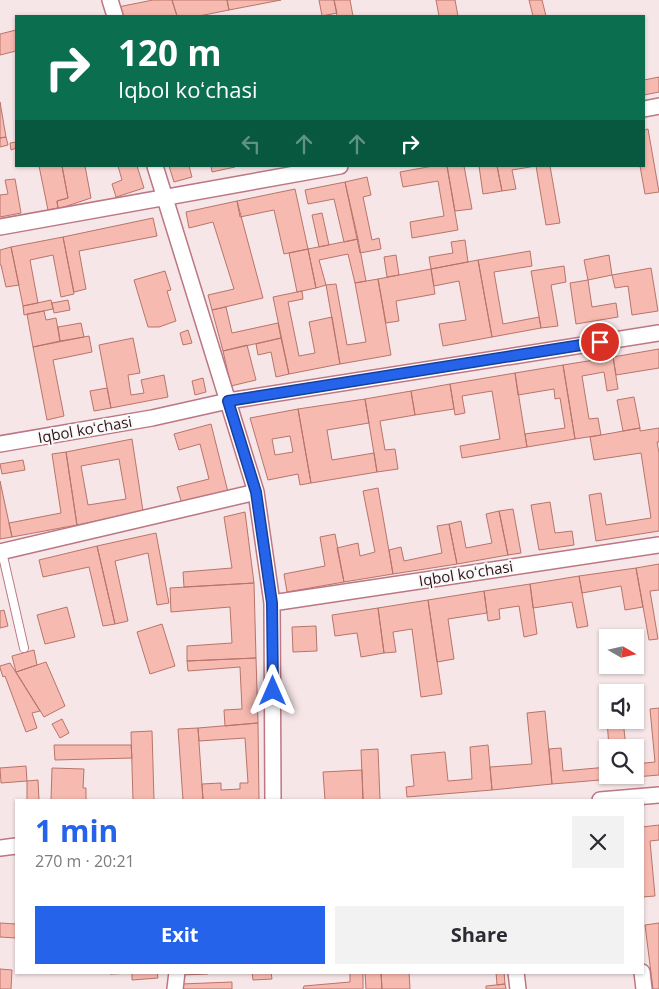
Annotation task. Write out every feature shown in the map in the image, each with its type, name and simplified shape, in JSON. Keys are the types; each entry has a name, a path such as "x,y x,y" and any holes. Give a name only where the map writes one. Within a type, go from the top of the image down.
{"street":[{"path":"110,0 114,15"},
{"path":"645,109 659,106"},
{"path":"155,167 256,492 272,603 273,799"},
{"path":"0,227 334,167"},
{"name":"Iqbol koʻchasi","path":"0,444 152,418 228,401 659,333"},
{"path":"1,552 256,492"},
{"name":"Iqbol koʻchasi","path":"272,603 659,545"},
{"path":"627,799 659,795"},
{"path":"0,848 15,846"},
{"path":"174,989 177,974"},
{"path":"516,974 518,989"},
{"path":"642,974 644,989"}],"lane":[{"path":"1,552 24,648"}],"building":[{"path":"153,0 172,0 177,15 120,15 118,7"},
{"path":"172,0 227,0 229,10 204,15 177,15"},
{"path":"227,0 281,0 229,10"},
{"path":"319,0 334,0 337,13 322,15"},
{"path":"334,0 350,0 353,15 337,15"},
{"path":"436,0 455,0 458,15 439,15"},
{"path":"529,0 542,0 546,15 533,15"},
{"path":"15,30 15,51 0,55 0,34"},
{"path":"659,77 659,92 645,95 645,80"},
{"path":"0,102 6,137 0,138"},
{"path":"648,129 659,192 645,194 640,167 645,167 645,130"},
{"path":"6,137 8,145 0,147 0,138"},
{"path":"15,142 15,148 11,150 10,143"},
{"path":"39,167 62,167 68,198 57,201 58,208 48,210"},
{"path":"62,167 85,167 91,198 58,209 57,201 68,198"},
{"path":"118,167 137,167 144,188 116,197 112,184 122,180"},
{"path":"169,167 189,167 192,177 174,182"},
{"path":"211,167 235,167 212,172"},
{"path":"428,167 447,167 458,230 412,238 410,222 444,216 438,181 403,187 400,172"},
{"path":"447,167 464,167 472,209 455,211"},
{"path":"479,167 497,167 502,191 483,194"},
{"path":"497,167 530,167 512,170 516,189 502,191"},
{"path":"536,167 550,167 560,223 546,225"},
{"path":"367,177 371,195 363,197 372,240 379,238 381,249 360,253 345,182"},
{"path":"15,179 21,213 0,217 0,195 8,194 5,180"},
{"path":"345,182 358,239 344,242 334,199 308,204 305,190"},
{"path":"295,189 308,249 284,254 274,210 240,217 237,201"},
{"path":"237,201 263,298 212,310 208,295 234,289 213,222 189,228 186,212"},
{"path":"322,213 329,245 319,247 312,215"},
{"path":"153,218 157,236 79,251 86,289 74,292 63,237"},
{"path":"63,237 74,294 61,297 53,255 30,260 38,303 23,306 11,247"},
{"path":"358,239 366,281 355,283 348,254 319,260 326,285 316,288 308,249"},
{"path":"465,240 468,262 431,269 429,257 453,253 451,242"},
{"path":"11,247 19,285 6,287 0,265 0,250"},
{"path":"308,249 316,288 297,292 289,253"},
{"path":"530,251 532,266 494,272 503,324 539,317 541,328 492,337 478,260"},
{"path":"396,255 399,275 387,277 384,257"},
{"path":"609,255 612,275 588,280 584,260"},
{"path":"478,260 492,337 443,346 439,324 466,320 459,281 434,286 431,269"},
{"path":"564,266 566,282 551,285 558,326 541,328 531,271"},
{"path":"651,268 658,311 632,315 628,286 615,288 612,275"},
{"path":"431,269 435,294 396,301 399,321 386,323 378,279"},
{"path":"165,271 171,290 167,291 176,321 159,327 148,327 134,280"},
{"path":"378,279 391,355 340,364 326,285 336,284 347,345 366,342 355,283"},
{"path":"588,280 592,307 616,303 618,317 576,324 570,283"},
{"path":"302,291 303,299 288,302 299,356 315,353 309,322 332,317 340,364 289,374 273,297"},
{"path":"51,300 53,309 24,315 23,306"},
{"path":"68,300 70,310 54,313 52,303"},
{"path":"226,307 232,333 278,323 281,338 223,351 212,310"},
{"path":"44,311 46,320 56,318 60,341 33,347 27,314"},
{"path":"81,323 84,337 60,341 58,327"},
{"path":"188,330 192,343 183,345 180,333"},
{"path":"89,336 92,352 53,360 64,416 47,420 33,347"},
{"path":"133,338 140,373 128,375 131,395 144,393 141,380 164,375 168,397 111,408 99,345"},
{"path":"281,338 289,374 276,377 271,352 258,355 256,344"},
{"path":"247,345 256,380 231,386 223,351"},
{"path":"659,349 659,368 616,375 613,357"},
{"path":"613,357 618,389 607,391 604,372 582,376 589,419 598,418 601,435 575,439 563,365"},
{"path":"563,365 575,439 527,447 525,434 565,428 560,398 555,399 554,389 518,395 515,373"},
{"path":"515,373 527,447 462,458 460,446 500,439 492,391 462,396 465,413 455,415 450,384"},
{"path":"203,378 206,392 195,395 192,381"},
{"path":"450,384 454,409 415,415 411,391"},
{"path":"107,388 111,408 94,411 90,391"},
{"path":"411,391 415,415 380,421 385,450 395,449 398,469 377,472 365,399"},
{"path":"634,397 640,428 623,431 617,400"},
{"path":"365,399 369,423 327,430 332,460 374,453 377,472 311,483 298,409"},
{"path":"298,409 311,483 300,485 298,474 268,480 250,418","holes":["290,436 293,452 275,455 272,439"]},
{"path":"211,424 228,492 182,504 177,487 209,479 200,444 179,450 174,434"},
{"path":"640,428 640,431 659,428 659,442 657,442 659,453 659,531 596,541 589,495 601,493 606,525 651,518 641,453 594,460 590,437"},
{"path":"132,439 143,511 77,525 66,452","holes":["119,459 126,499 88,505 81,466"]},
{"path":"66,452 77,525 12,537 9,523 61,513 52,454"},
{"path":"23,460 25,470 2,474 0,464"},
{"path":"0,481 12,537 0,539"},
{"path":"378,488 393,574 344,582 337,548 358,543 360,556 375,552 363,491"},
{"path":"550,502 555,533 572,531 574,545 539,550 531,505"},
{"path":"513,509 521,553 508,555 499,511"},
{"path":"499,511 508,555 457,564 449,524 461,521 466,548 492,543 486,514"},
{"path":"245,512 254,583 184,587 183,572 232,568 224,517"},
{"path":"449,524 457,564 393,574 389,550 401,547 404,561 442,553 437,526"},
{"path":"156,533 169,603 157,605 148,553 115,561 128,621 115,624 97,546"},
{"path":"335,534 344,582 287,592 284,574 325,566 320,537"},
{"path":"97,546 115,624 103,626 89,567 43,577 39,560"},
{"path":"659,564 659,590 650,591 658,639 649,640 636,568"},
{"path":"636,568 643,607 625,610 621,586 582,593 579,576"},
{"path":"579,576 588,626 577,628 572,602 533,608 530,584"},
{"path":"254,583 256,658 187,661 187,646 232,643 230,607 171,612 170,588"},
{"path":"530,584 537,634 524,637 519,606 499,609 500,619 488,621 484,591"},
{"path":"484,591 487,613 448,619 454,659 437,662 428,600"},
{"path":"428,600 442,694 421,697 412,629 393,632 396,652 384,653 378,608"},
{"path":"67,607 75,637 45,644 37,615"},
{"path":"378,608 384,653 361,657 357,633 335,636 332,615"},
{"path":"4,610 8,626 0,628 0,611"},
{"path":"162,624 175,666 150,674 137,632"},
{"path":"316,626 317,651 293,652 292,627"},
{"path":"34,650 37,665 16,672 12,656"},
{"path":"256,658 258,723 225,726 224,710 242,709 240,667 188,671 187,661"},
{"path":"46,662 65,706 44,717 16,672"},
{"path":"10,663 40,711 32,713 37,728 26,732 5,676 3,677 0,668 0,666"},
{"path":"659,708 659,775 644,776 644,763 655,762 650,709"},
{"path":"545,711 552,784 492,790 490,767 532,764 527,713"},
{"path":"62,719 69,733 60,738 52,724"},
{"path":"258,723 259,799 203,799 202,784 221,783 221,790 240,789 240,783 248,783 245,738 199,741 198,728"},
{"path":"198,728 203,799 183,799 178,729"},
{"path":"608,729 624,729 625,739 608,739"},
{"path":"152,731 154,799 133,799 131,732"},
{"path":"54,745 131,745 132,758 55,760"},
{"path":"488,745 492,790 407,797 406,787 414,786 411,755 445,752 448,781 472,779 470,747"},
{"path":"561,748 563,771 599,768 599,780 552,784 549,749"},
{"path":"378,749 380,799 363,799 361,750"},
{"path":"26,766 27,781 1,783 0,768"},
{"path":"52,768 84,769 83,788 86,788 86,799 51,799"},
{"path":"362,770 363,799 325,799 323,772"},
{"path":"38,780 39,799 27,799 27,781"},
{"path":"659,825 659,840 650,841 655,896 644,897 644,827"},
{"path":"0,923 15,924 15,938 0,937"},
{"path":"659,923 659,989 653,989 645,925"},
{"path":"0,969 12,970 11,989 0,989"},
{"path":"132,974 157,974 158,978 132,980"},
{"path":"252,974 271,974 272,979 253,980"},
{"path":"350,974 363,974 363,989 303,989 304,986 350,982"},
{"path":"365,974 381,974 382,989 366,989"},
{"path":"381,974 409,974 410,989 382,989"},
{"path":"496,974 504,974 505,984 497,985"},
{"path":"232,982 232,989 182,989 181,984"},
{"path":"505,984 506,989 486,989 486,986"}],"route":[{"path":"273,691 272,603 256,492 228,401 600,342"}]}
